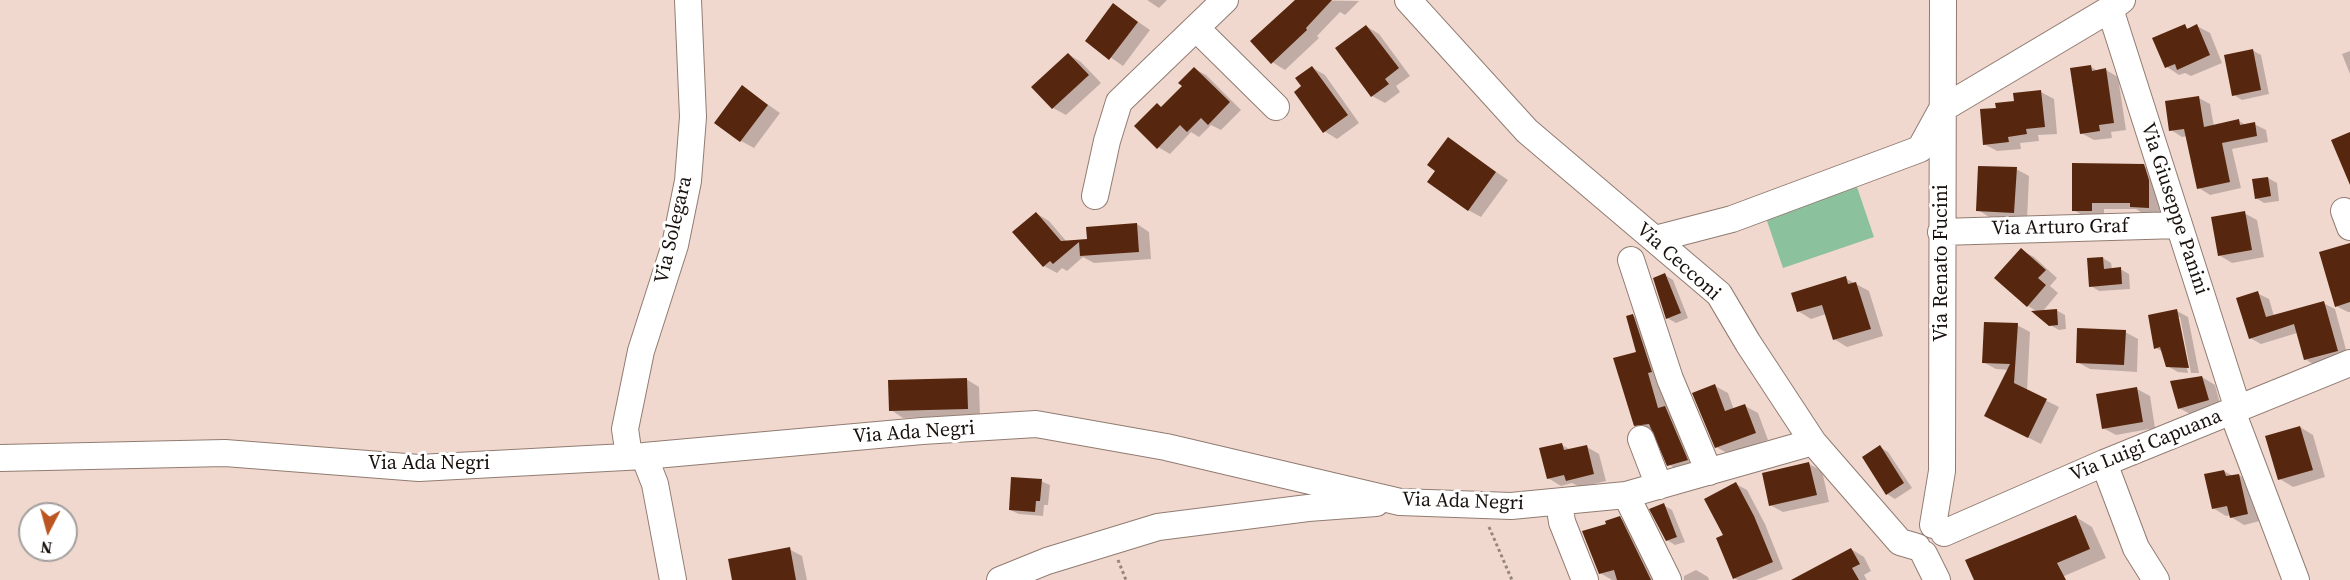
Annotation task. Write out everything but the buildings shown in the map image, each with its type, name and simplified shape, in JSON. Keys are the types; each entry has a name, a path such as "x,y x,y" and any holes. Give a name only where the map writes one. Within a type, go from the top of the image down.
{"street":[{"name":"Via Solegara","path":"669,575 655,484 637,456 625,429 641,351 675,246 688,181 693,117 688,0"},
{"path":"1095,196 1107,141 1119,102 1225,0"},
{"name":"Via Cecconi","path":"1408,0 1527,131 1719,294 1813,442 1900,542 1921,550"},
{"name":"Via Renato Fucini","path":"1938,529 1942,471 1943,0"},
{"path":"1655,239 1732,219 1920,149 1942,109 2116,5"},
{"name":"Via Giuseppe Panini","path":"2116,5 2235,410 2296,580"},
{"path":"1196,28 1276,107"},
{"name":"Via Arturo Graf","path":"1941,231 2179,225"},
{"path":"1631,260 1670,379 1709,472"},
{"name":"Via Luigi Capuana","path":"1938,529 2350,363"},
{"name":"Via Ada Negri","path":"0,458 225,453 419,468 637,456 922,430 1036,424 1166,447 1400,502 1511,506 1626,495 1813,442"},
{"path":"1641,439 1659,486"},
{"path":"2104,463 2136,548 2156,580"},
{"path":"1626,495 1668,580"},
{"path":"1000,580 1047,561 1158,527 1308,508 1400,502"},
{"path":"1558,502 1562,522 1585,580"},
{"path":"1937,580 1915,538 1920,529 1938,529"}],"path":[{"path":"1481,505 1512,580"}],"green space":[{"path":"1857,187 1874,237 1783,268 1766,218"}]}
